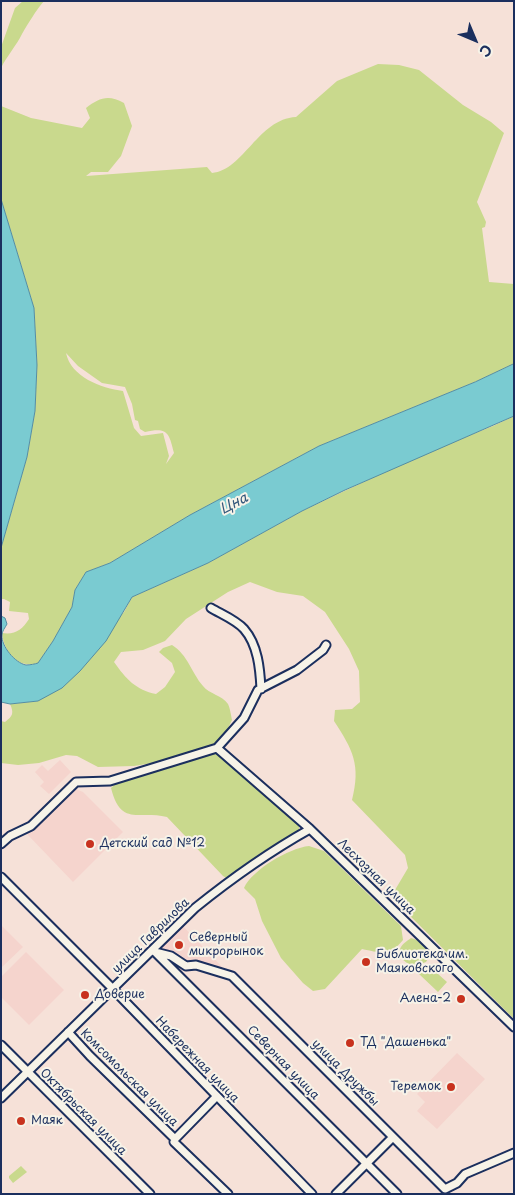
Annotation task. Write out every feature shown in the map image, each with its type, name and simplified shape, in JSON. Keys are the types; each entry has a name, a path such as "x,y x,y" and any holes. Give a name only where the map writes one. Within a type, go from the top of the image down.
{"street":[{"path":"211,608 243,628 250,638 260,669 261,688"},
{"path":"1,844 10,836 31,826 76,782 110,780 217,748 244,718 258,690 297,670 323,650 326,645"},
{"name":"Лесхозная улица","path":"217,748 310,829 514,1027"},
{"name":"улица Гаврилова","path":"1,1098 190,913 219,889 283,844 310,829"},
{"name":"Набережная улица","path":"1,877 312,1194"},
{"name":"улица Дружбы","path":"153,951 171,956 186,966 196,965 232,976 445,1189 457,1183 465,1174 514,1153"},
{"name":"Северная улица","path":"153,951 325,1123 368,1163 397,1194"},
{"name":"Комсомольская улица","path":"68,1032 228,1194"},
{"name":"Октябрьская улица","path":"1,1045 150,1194"},
{"path":"174,1141 217,1096"},
{"path":"336,1194 393,1138"}],"shaded area":[{"path":"60,760 71,772 49,794 40,786 44,782 35,772 42,765 48,771"},
{"path":"73,788 83,792 123,832 73,882 27,834"},
{"name":"Северный микрорынок","path":"180,923 224,969 221,972 186,966 177,975 152,949"},
{"path":"1,925 23,947 1,968"},
{"path":"26,952 64,990 29,1025 1,997 1,977"},
{"name":"Теремок","path":"457,1053 485,1079 437,1129 417,1111 425,1102 417,1094"}],"green space":[{"path":"23,1 44,1 1,68 1,47 15,8"},
{"path":"378,64 399,65 419,70 463,105 491,122 504,133 477,202 486,222 485,227 482,228 489,282 514,284 514,364 319,446 190,515 110,563 86,572 75,590 72,607 38,663 21,663 9,653 2,633 11,633 21,629 29,619 28,613 9,611 10,602 1,599 1,548 27,457 35,411 37,365 34,308 1,199 1,106 31,118 82,128 90,118 86,108 104,98 118,100 124,103 132,126 121,156 108,172 91,172 86,176 207,167 212,173 223,170 233,163 271,126 283,120 296,117 337,81","holes":["66,353 78,366 102,383 125,387 132,404 135,420 138,421 140,429 145,432 163,431 168,436 174,453 166,464 169,456 163,433 141,436 134,428 123,391 97,384 80,375 74,369"]},
{"path":"514,416 514,1019 398,904 395,890 408,868 405,855 352,800 356,777 353,758 346,741 334,721 335,710 352,709 360,702 359,671 349,649 325,612 303,596 277,592 250,582 228,592 186,619 165,641 143,650 121,652 114,662 123,674 137,687 156,694 165,687 175,672 172,663 159,652 163,648 172,645 177,649 186,659 203,686 225,701 229,706 232,720 225,734 214,744 165,761 134,766 98,767 77,756 66,755 39,763 18,765 1,763 1,721 5,722 11,716 10,704 38,701 124,612 132,597 208,563 302,511 423,454"},
{"path":"217,751 299,824 299,831 228,879 167,817 125,812 115,800 111,788 116,783"},
{"path":"309,846 324,851 401,926 403,940 393,949 385,952 362,949 325,989 313,991 303,983 281,958 262,921 255,899 244,888 255,874 272,861 282,855"},
{"path":"411,938 425,948 429,957 426,962 411,965 401,958 399,952 401,947"},
{"path":"428,965 447,982 438,992 419,974"},
{"path":"21,1166 27,1172 13,1183 9,1176"}],"water":[{"path":"1,199 34,308 37,365 35,411 27,457 1,548"},
{"name":"Цна","path":"514,364 514,416 345,490 302,511 208,563 132,597 106,641 80,671 62,688 38,701 10,704 1,702 1,616 5,618 7,624 2,632 2,639 6,649 22,664 38,663 72,607 75,590 86,572 110,563 190,515 319,446"}],"place":[{"name":"Детский сад №12","path":"90,844"},
{"name":"Северный микрорынок","path":"179,945"},
{"name":"Библиотека им. Маяковского","path":"366,962"},
{"name":"Доверие","path":"85,995"},
{"name":"Алена-2","path":"461,999"},
{"name":"ТД \"Дашенька\"","path":"350,1043"},
{"name":"Теремок","path":"451,1087"},
{"name":"Маяк","path":"21,1121"}]}
